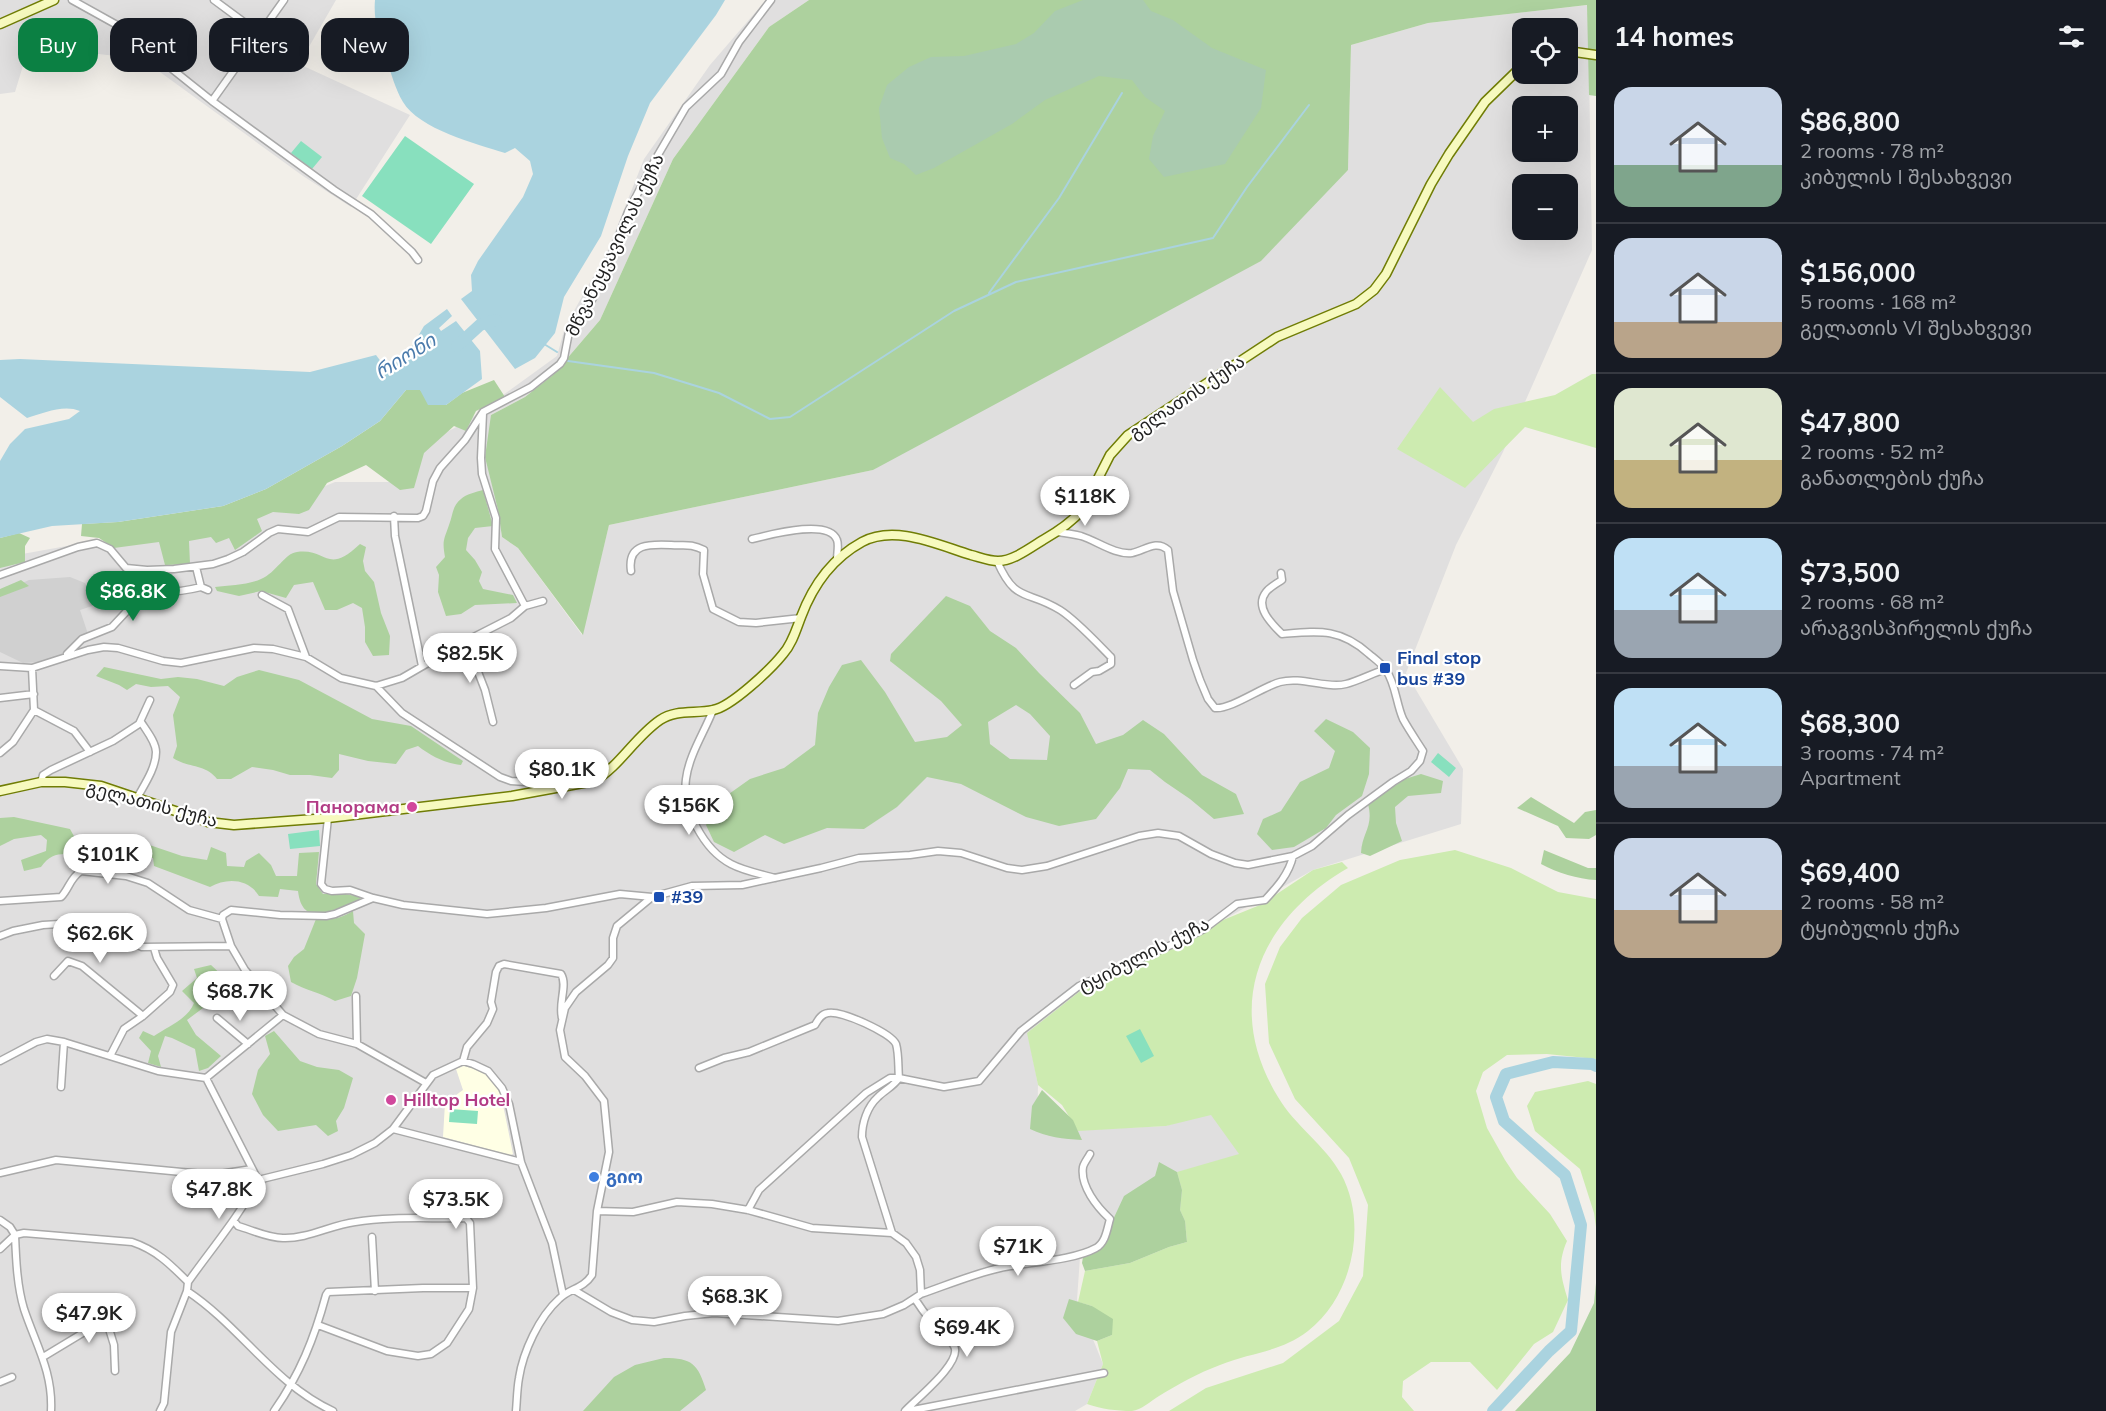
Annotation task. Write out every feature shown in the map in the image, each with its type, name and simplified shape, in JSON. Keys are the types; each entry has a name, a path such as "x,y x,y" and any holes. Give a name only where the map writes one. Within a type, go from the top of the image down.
{"main road":[{"path":"0,24 54,0"},
{"path":"1578,52 1596,55"},
{"name":"გელათის ქუჩა","path":"0,791 41,782 101,786 208,822 234,825 328,818 512,796 594,781 605,774 663,718 680,713 723,707 739,695 784,654 820,576 837,559 862,542 877,535 893,534 997,561 1017,555 1057,531 1082,510 1110,455 1128,435 1277,337 1356,304 1374,290 1386,274 1431,184 1449,154 1485,102 1512,76"}],"street":[{"path":"72,0 117,25 212,102 371,214 418,260"},
{"path":"214,0 238,18"},
{"path":"271,18 284,0"},
{"name":"მწვანეყვავილას ქუჩა","path":"0,575 78,547 97,543 110,549 126,568 147,570 196,567 228,560 269,533 278,530 308,532 339,517 418,518 423,516 433,481 440,468 465,440 483,412 531,387 560,364 564,358 569,332 575,320 585,312 593,298 608,266 628,212 655,160 686,107 721,74 739,42 771,0"},
{"path":"212,102 233,72"},
{"path":"483,412 481,458 485,484 496,518 495,549 525,606"},
{"path":"394,516 395,536 422,666"},
{"path":"752,539 784,531 825,529 833,533 838,542 837,559"},
{"path":"1057,531 1082,536 1119,552 1131,553 1157,544 1164,546 1167,550 1173,591 1193,660 1208,699 1215,708 1221,709 1229,706 1255,692 1281,682 1346,684 1386,669"},
{"path":"631,571 630,560 633,553 641,548 655,544 674,546 689,544 704,550 703,574 713,609 739,622 756,623 801,618"},
{"path":"997,561 1011,587 1017,592 1061,610 1111,657 1111,664 1092,672 1074,685"},
{"path":"64,657 82,639 112,627 126,612 134,593 144,589 162,592 205,588 196,567"},
{"path":"328,818 321,884 325,889 350,890 403,905 487,914 546,908 620,894 652,897 692,886 742,885 859,858 938,851 961,853 1007,868 1022,870 1047,866 1139,836 1158,833 1179,836 1211,854 1235,863 1248,865 1293,856 1312,846 1348,815 1411,771 1420,761 1423,751 1403,718 1386,669 1363,649 1346,638 1332,633 1313,630 1282,634 1267,619 1262,602 1265,592 1282,580 1281,573"},
{"path":"262,595 288,609 306,657"},
{"path":"0,666 32,668 104,647 118,648 163,661 180,663 254,648 273,649 306,657 341,678 376,686 402,678 466,641 512,618 525,606 543,601"},
{"path":"466,641 485,690 493,722"},
{"path":"0,753 13,742 34,710 32,668"},
{"path":"376,686 402,713 500,777 526,782 567,778 580,784"},
{"path":"0,698 34,694"},
{"path":"41,782 43,775 51,770 113,741 141,722 150,700"},
{"path":"34,710 74,731 90,752"},
{"path":"713,710 692,759 686,779 686,799 708,845 731,865 777,878"},
{"path":"138,798 153,768 156,752 141,722"},
{"name":"ტყიბულის ქუჩა","path":"899,1078 944,1087 979,1082 1021,1031 1079,986 1196,933 1237,904 1265,900 1281,881 1293,856"},
{"path":"0,901 61,897 71,879 81,871 104,872 148,883 189,910 222,919"},
{"path":"562,1019 576,992 613,958 614,938 618,926 652,897"},
{"path":"373,898 326,916 280,915 231,910 223,915 222,919 231,946 245,970 283,1015 319,1034 357,1044 426,1083"},
{"path":"0,936 43,925 90,924 105,928 142,947 231,946"},
{"path":"110,1056 124,1029 170,992 173,985 157,958 154,948"},
{"path":"54,976 68,961 82,966 143,1016"},
{"path":"463,1061 466,1047 487,1023 493,1010 491,1002 499,966 504,964 561,974 564,979 560,1010 561,1041 565,1057 585,1076 604,1101 609,1152 597,1211 592,1275 587,1283 563,1295 543,1315 519,1377 516,1411"},
{"path":"356,996 357,1044"},
{"path":"699,1068 724,1058 749,1052 815,1025 820,1016 828,1013 856,1019 890,1037 896,1044 899,1078 896,1084 875,1099 862,1126 862,1137 892,1233"},
{"path":"0,1061 36,1042 46,1040 64,1042 158,1071 206,1078 283,1015"},
{"path":"216,1018 248,1044"},
{"path":"61,1087 64,1042"},
{"path":"160,1411 164,1403 171,1332 187,1291 188,1282 220,1236 234,1221 258,1180 323,1164 351,1155 375,1143 393,1129 426,1083 440,1071 463,1061 488,1071 502,1088 509,1104 521,1162 552,1243 563,1295"},
{"path":"206,1078 258,1180"},
{"path":"748,1210 759,1190 866,1093 890,1078 899,1078"},
{"path":"393,1129 521,1162"},
{"path":"574,1290 611,1312 632,1320 654,1322 714,1313 838,1321 883,1314 921,1294 976,1274 1063,1258 1096,1248 1103,1241 1110,1219 1092,1199 1083,1176 1083,1165 1090,1154"},
{"path":"0,1173 56,1160 213,1175 252,1169"},
{"path":"597,1211 633,1212 677,1202 712,1204 748,1210 812,1228 892,1233 906,1243 916,1257 920,1270 921,1294"},
{"path":"234,1221 238,1226 272,1237 284,1238 355,1222 466,1218 470,1223 473,1288 469,1309 447,1343 431,1354 418,1356 387,1351 318,1325"},
{"path":"0,1220 10,1227 15,1235 23,1307 47,1369 51,1411"},
{"path":"0,1249 15,1235 24,1233 132,1242 147,1247 161,1256 188,1282"},
{"path":"372,1237 375,1291"},
{"path":"274,1411 292,1386 318,1325 328,1292 473,1288"},
{"path":"187,1291 228,1324 267,1365 292,1386 333,1411"},
{"path":"907,1411 940,1377 956,1354 954,1347 915,1299"},
{"path":"43,1357 106,1319 114,1345 115,1371"},
{"path":"907,1411 1104,1373"},
{"path":"0,1382 12,1377"}],"shaded area":[{"path":"0,0 336,0 326,18 321,18 321,26 309,47 309,18 209,18 209,72 309,72 309,69 410,115 351,207 303,176 160,72 197,72 197,18 110,18 110,55 98,54 98,18 18,18 18,72 21,72 15,92 0,94"},
{"path":"766,0 809,0 769,27 673,159 600,320 553,375 525,397 491,415 502,537 518,548 582,635 609,525 873,470 1348,170 1351,45 1428,23 1588,5 1592,250 1503,452 1456,545 1406,673 1463,769 1461,824 1313,870 1199,935 1084,988 1028,1033 1038,1085 1037,1132 1166,1126 1211,1110 1292,1196 1107,1252 1080,1257 1077,1300 1103,1364 1087,1404 1075,1411 0,1411 0,558 89,542 202,537 335,482 397,482 433,439 466,422 557,356 565,327 607,252 644,159 710,65"},
{"path":"1083,0 1143,0 1151,11 1173,20 1212,48 1266,70 1261,108 1225,164 1164,177 1149,159 1153,136 1165,111 1145,97 1132,80 1099,76 1045,100 1012,124 934,168 916,175 904,164 890,158 882,138 879,108 887,85 909,67 931,57 964,56 1016,44 1034,33 1055,11"},
{"path":"70,577 85,583 95,605 80,610 88,634 59,656 40,662 23,663 0,652 0,593 29,580"},
{"path":"464,1066 485,1072 500,1090 513,1154 443,1137 445,1103 463,1090 456,1069"}],"green space":[{"path":"809,0 1596,0 1596,96 1589,95 1587,5 1428,23 1351,45 1348,170 1261,261 873,470 609,525 583,635 518,548 502,537 485,457 491,415 525,397 553,375 600,320 673,159 769,27"},
{"path":"405,136 474,184 431,244 362,196"},
{"path":"301,141 322,157 312,169 291,153"},
{"path":"1592,374 1596,374 1596,448 1525,427 1465,488 1397,449 1440,387 1473,422 1494,409 1555,395"},
{"path":"494,380 505,397 476,411 466,431 454,426 424,453 414,488 400,490 366,465 327,483 309,510 299,514 273,512 257,519 262,531 235,550 229,538 216,543 211,537 189,541 190,564 165,565 159,542 114,548 99,538 81,536 82,524 118,522 223,506 266,489 342,446 380,421 406,390 420,390 446,405 462,393"},
{"path":"483,490 493,526 475,528 468,538 466,550 482,572 479,581 483,589 513,595 517,603 475,605 461,614 446,616 438,592 439,575 436,567 445,557 444,540 456,505 471,493"},
{"path":"19,533 30,538 25,546 25,562 0,568 0,538"},
{"path":"360,544 366,547 363,561 365,571 374,582 381,613 390,636 389,655 373,656 365,642 362,608 353,603 337,610 325,610 313,582 294,585 286,598 261,591 239,596 217,591 215,587 244,584 261,579 293,553 307,552 333,560 349,553"},
{"path":"21,580 29,586 0,597 0,589"},
{"path":"946,596 970,606 990,631 1016,648 1080,713 1096,744 1123,735 1143,720 1164,734 1202,775 1236,794 1244,814 1214,819 1150,770 1128,769 1120,788 1096,819 1059,826 1026,817 961,784 927,777 897,807 864,829 827,828 784,844 765,835 734,852 714,842 706,825 719,801 750,779 784,768 815,745 818,713 842,665 861,660 885,692 915,742 947,737 962,725 941,701 890,661 891,654","holes":["1016,705 1030,714 1050,736 1047,760 1010,759 990,744 988,722"]},
{"path":"104,667 161,679 178,677 197,679 224,686 237,677 259,670 299,680 372,719 411,726 463,761 461,765 443,761 418,746 406,750 396,764 368,761 339,754 339,770 332,778 290,775 252,767 231,779 217,779 202,768 173,758 177,746 173,715 180,697 168,686 151,687 136,684 127,690 96,676"},
{"path":"1326,719 1353,732 1370,748 1369,774 1362,796 1336,815 1326,828 1294,847 1272,850 1257,834 1263,819 1281,811 1300,782 1329,768 1335,751 1314,731"},
{"path":"1438,753 1456,768 1449,777 1431,762"},
{"path":"1421,774 1443,781 1441,793 1408,796 1395,807 1396,823 1402,841 1370,856 1361,853 1370,818 1368,804 1405,779"},
{"path":"1531,797 1574,823 1585,812 1596,810 1596,835 1589,839 1566,838 1558,826 1517,808"},
{"path":"14,817 70,829 80,847 104,846 126,837 182,856 207,860 211,847 226,853 227,866 244,867 246,861 259,853 271,865 276,876 297,876 299,853 319,852 316,884 323,894 340,893 361,897 360,900 314,914 307,911 301,904 298,891 280,889 278,897 259,896 249,886 236,881 223,882 210,887 154,866 153,858 140,856 128,863 106,860 94,869 83,869 84,856 60,854 50,858 41,867 24,871 21,860 46,851 47,840 41,835 14,839 0,846 0,818"},
{"path":"319,830 320,846 290,849 288,834"},
{"path":"1455,850 1511,868 1558,892 1596,899 1596,1059 1547,1054 1507,1055 1483,1072 1476,1091 1487,1128 1505,1160 1517,1178 1550,1214 1567,1241 1561,1271 1568,1300 1553,1332 1534,1344 1497,1390 1470,1362 1431,1362 1403,1381 1402,1397 1414,1411 1169,1411 1206,1388 1283,1363 1339,1321 1363,1276 1368,1205 1349,1158 1295,1099 1269,1043 1265,984 1280,947 1302,918 1341,885 1400,860"},
{"path":"1544,850 1588,868 1596,868 1596,880 1568,875 1541,864"},
{"path":"1342,862 1348,868 1317,889 1292,912 1272,939 1259,967 1252,998 1253,1030 1261,1063 1278,1097 1334,1164 1349,1193 1354,1214 1352,1258 1336,1299 1308,1331 1297,1338 1286,1344 1204,1372 1135,1410 1115,1410 1087,1404 1103,1364 1097,1341 1112,1335 1092,1306 1078,1302 1085,1271 1130,1263 1187,1242 1185,1221 1180,1210 1182,1190 1177,1172 1239,1154 1211,1115 1166,1126 1078,1131 1062,1105 1038,1085 1027,1033 1084,988 1199,935 1223,920 1260,905 1313,870"},
{"path":"353,911 354,923 365,934 357,978 351,996 335,1001 291,982 288,966 304,949 316,919 326,920"},
{"path":"211,965 227,980 220,987 223,994 215,998 215,1009 203,1008 187,1020 196,1035 221,1056 208,1068 199,1071 195,1049 165,1036 158,1056 161,1067 148,1063 151,1051 139,1038 143,1031 154,1036 187,1014 194,1003 182,991 197,978 194,969"},
{"path":"1140,1029 1154,1056 1141,1063 1126,1036"},
{"path":"274,1031 300,1061 317,1067 339,1070 353,1078 344,1108 336,1121 338,1131 328,1136 316,1125 278,1131 263,1115 252,1094 258,1070 270,1054 265,1036"},
{"path":"1588,1081 1596,1084 1596,1227 1580,1169 1535,1131 1527,1106 1535,1092"},
{"path":"1042,1090 1073,1120 1082,1140 1055,1137 1030,1129 1032,1106"},
{"path":"450,1109 478,1111 477,1124 449,1122"},
{"path":"1159,1162 1177,1172 1182,1190 1180,1210 1185,1221 1187,1242 1130,1263 1085,1271 1082,1263 1083,1257 1105,1243 1124,1196 1155,1176"},
{"path":"1596,1283 1596,1411 1515,1411 1570,1353 1594,1303"},
{"path":"1069,1299 1092,1306 1113,1319 1112,1335 1097,1341 1076,1334 1063,1318"},
{"path":"664,1358 681,1359 692,1364 697,1368 706,1390 680,1411 583,1411 614,1377 635,1365"}],"water":[{"path":"375,0 725,0 650,103 628,156 601,236 564,297 555,333 535,358 515,369 461,299 472,291 471,275 478,261 523,197 533,174 530,161 515,148 505,153 464,140 435,128 411,112 403,102 391,72 409,72 409,18 376,18"},
{"path":"447,309 452,316 439,328 441,331 456,321 480,351 482,379 446,405 428,405 420,390 406,390 380,421 342,446 266,489 223,506 118,522 52,526 0,538 0,461 10,444 25,429 69,419 80,411 67,408 27,418 0,397 0,360 310,372 376,355 382,363 403,362 424,326"}],"waterway":[{"path":"989,293 1059,198 1122,93"},
{"path":"568,361 654,373 719,393 770,419 790,417 954,311 1016,282 1213,238 1247,187 1309,105"},
{"name":"რიონი","path":"457,346 480,325 496,320"},
{"path":"544,344 557,352"},
{"path":"1493,1411 1571,1331 1581,1225 1565,1175 1504,1121 1496,1097 1506,1074 1553,1062 1596,1066"}],"place":[{"name":"Final stop bus #39","path":"1385,668"},
{"name":"Панорама","path":"412,807"},
{"name":"#39","path":"659,897"},
{"name":"Hilltop Hotel","path":"391,1100"},
{"name":"გიო","path":"594,1177"}]}
